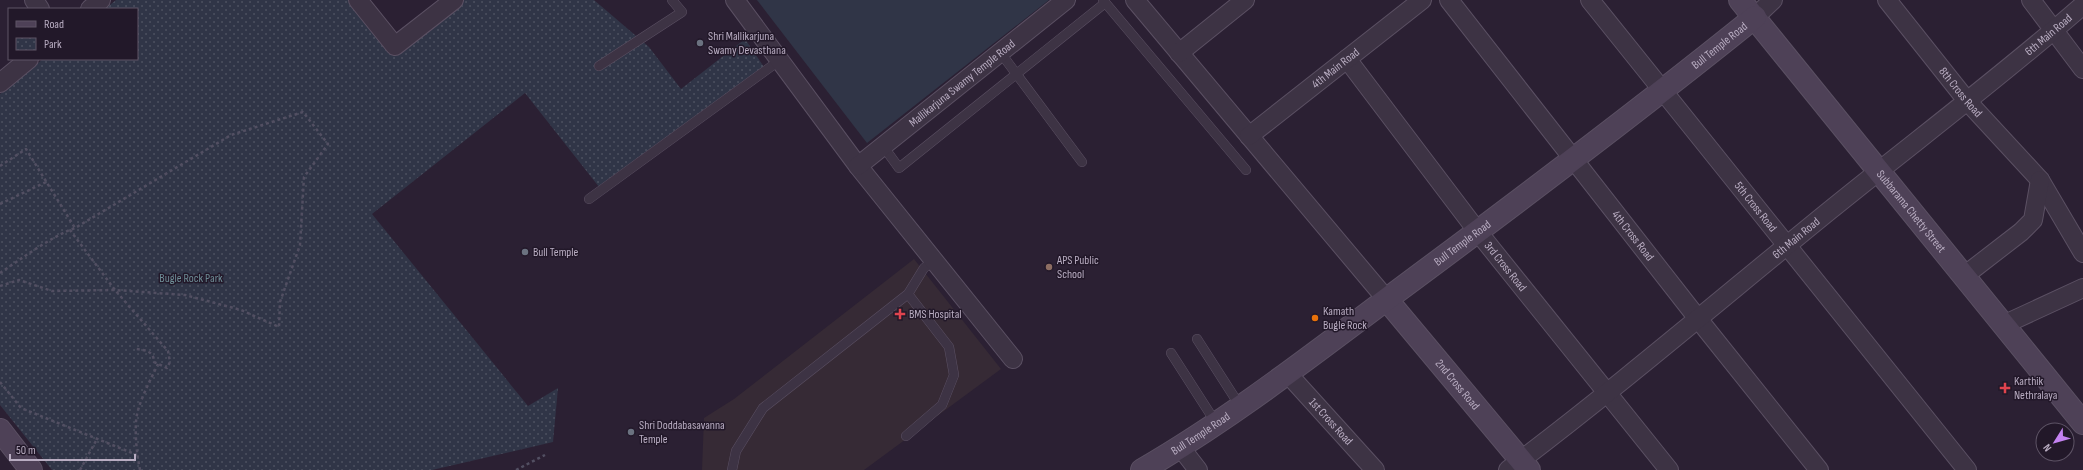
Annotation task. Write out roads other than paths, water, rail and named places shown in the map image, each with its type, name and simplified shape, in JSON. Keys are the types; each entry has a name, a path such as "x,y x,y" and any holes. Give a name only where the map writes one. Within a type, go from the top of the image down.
{"street":[{"path":"91,8 101,0"},
{"path":"358,0 395,46 454,0"},
{"path":"735,0 858,166 1013,359"},
{"name":"Mallikarjuna Swamy Temple Road","path":"858,166 1066,0"},
{"path":"1135,0 1386,300"},
{"path":"1179,53 1245,0"},
{"name":"4th Main Road","path":"1249,136 1422,0"},
{"name":"4th Cross Road","path":"1449,0 1698,320 1819,470"},
{"name":"5th Cross Road","path":"1590,0 1967,470"},
{"name":"Subbarama Chetty Street","path":"1740,0 2003,325 2080,415"},
{"name":"Bull Temple Road","path":"1142,470 1181,448 1288,374 1663,91 1755,17 1773,0"},
{"name":"8th Cross Road","path":"1887,0 1968,102 2040,180 2083,253"},
{"path":"2031,0 2083,69"},
{"name":"6th Main Road","path":"1519,467 1787,245 1968,102 2083,5"},
{"path":"0,83 28,60"},
{"name":"3rd Cross Road","path":"1347,60 1478,232 1669,470"},
{"path":"1964,276 2021,232 2034,220 2040,180"},
{"path":"2003,325 2083,288"},
{"name":"2nd Cross Road","path":"1386,300 1519,467"},
{"name":"1st Cross Road","path":"1288,374 1375,470"},
{"path":"0,430 31,470"},
{"path":"1181,448 1198,470"}],"lane":[{"path":"599,66 682,12 672,0"},
{"path":"883,146 899,168 1104,1 1246,170"},
{"path":"1000,52 1082,162"},
{"path":"589,199 780,60"},
{"path":"732,470 736,451 763,408 908,294 924,268 935,260"},
{"path":"906,436 942,405 954,375 949,347 908,294"},
{"path":"1197,339 1240,406"},
{"path":"1171,353 1216,423"}],"place":[{"name":"Shri Mallikarjuna Swamy Devasthana","path":"700,43"},
{"name":"Bull Temple","path":"525,252"},
{"name":"APS Public School","path":"1049,267"},
{"name":"BMS Hospital","path":"900,314"},
{"name":"Kamath Bugle Rock","path":"1315,318"},
{"name":"Karthik Nethralaya","path":"2005,388"},
{"name":"Shri Doddabasavanna Temple","path":"631,432"}],"park label":[{"name":"Bugle Rock Park","path":"191,278"}]}
